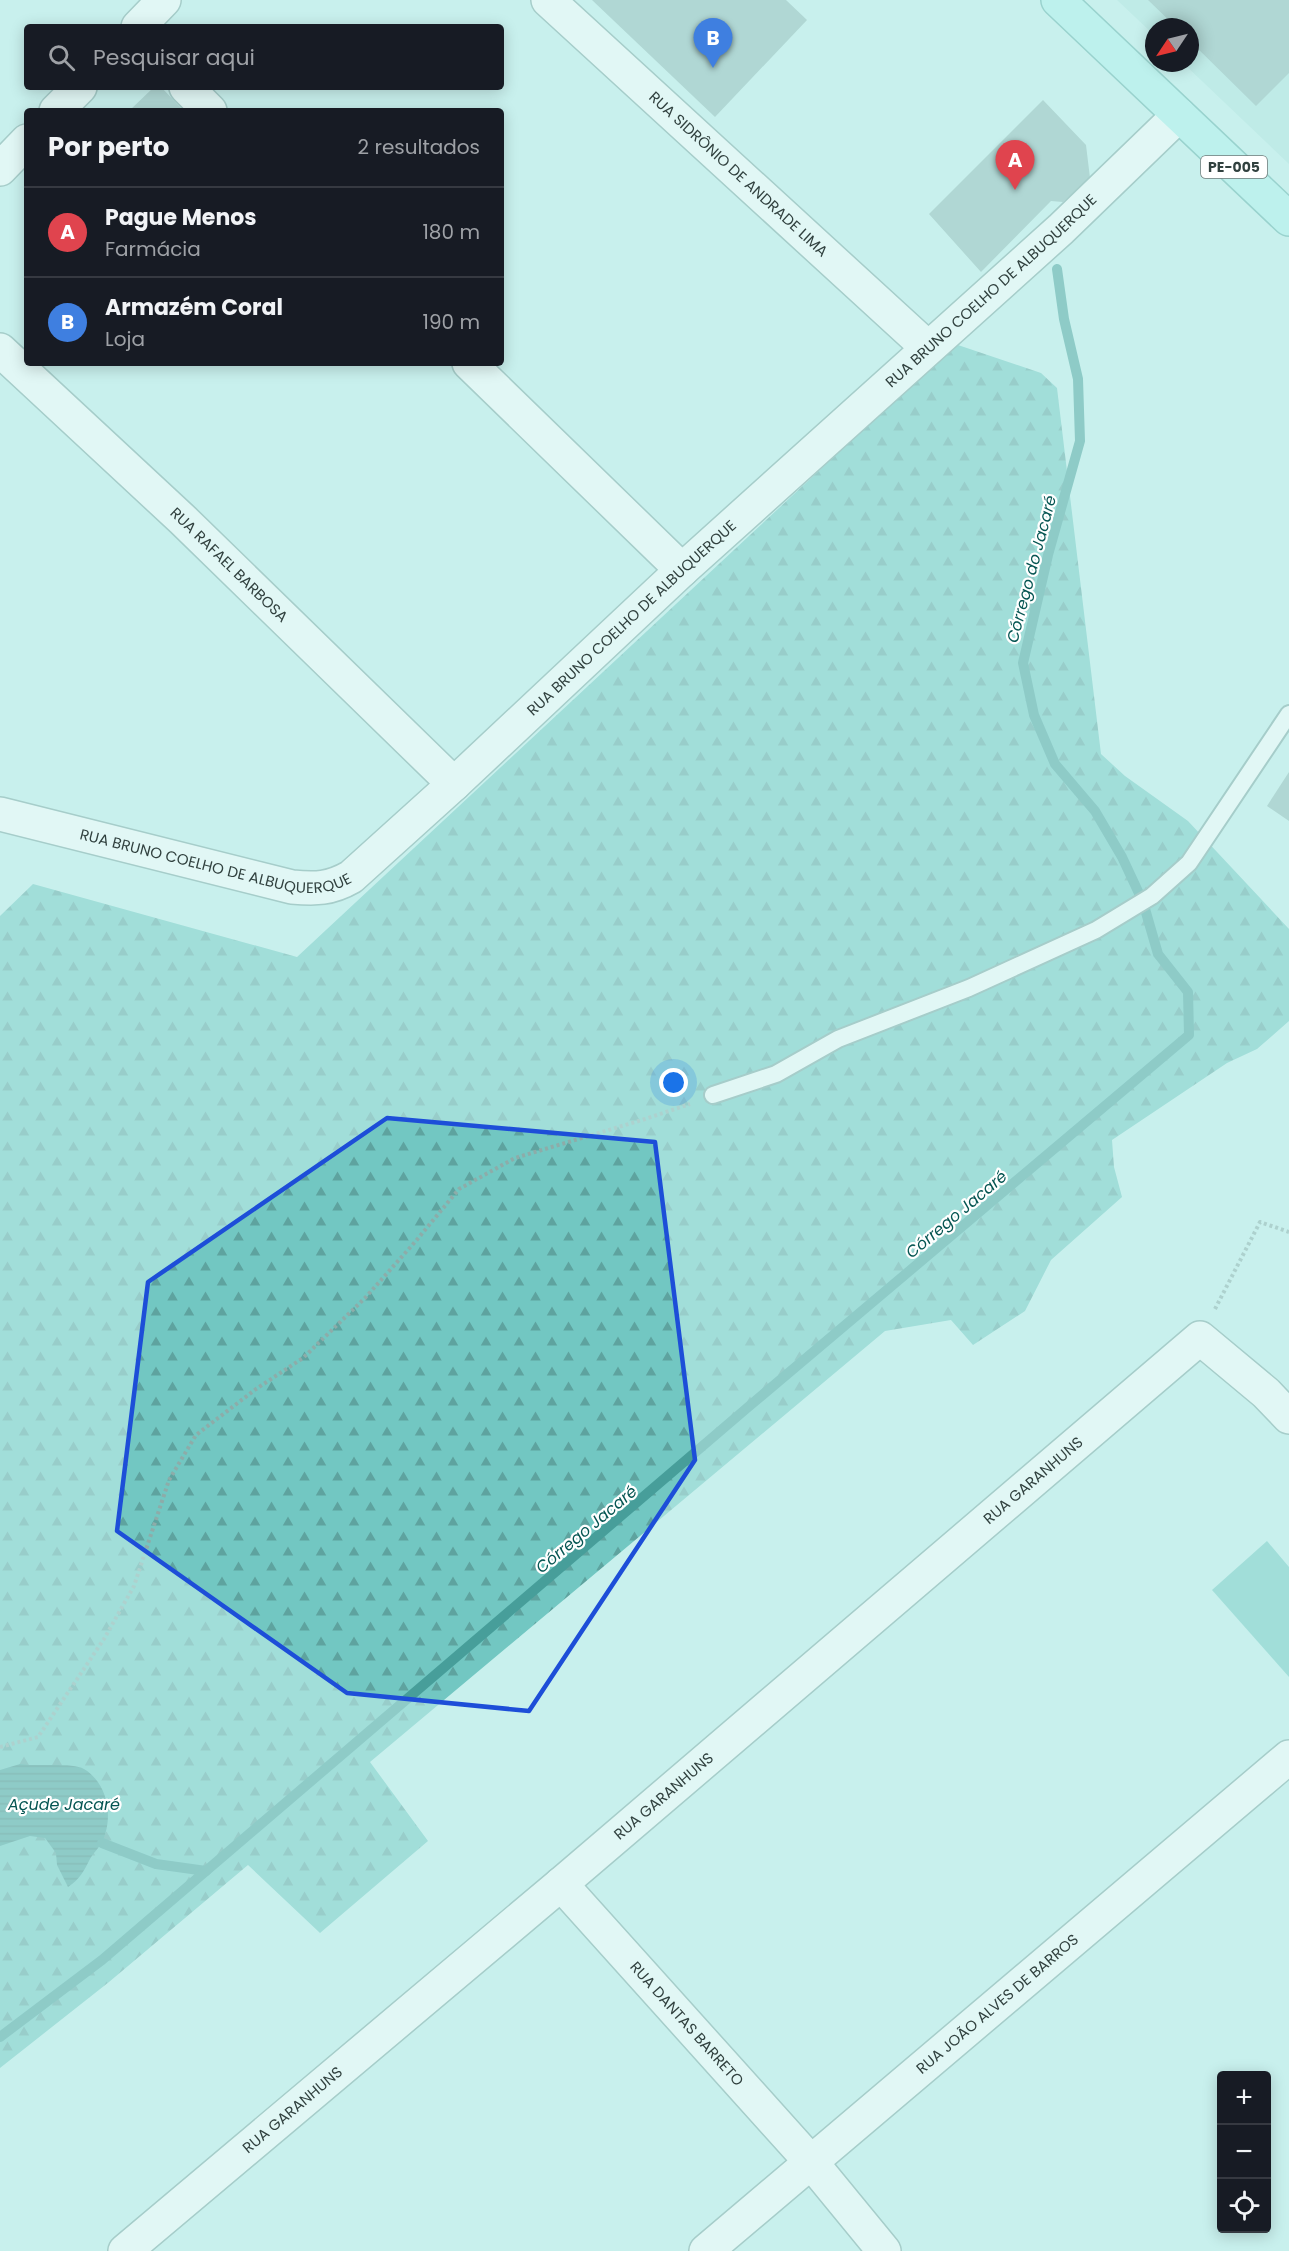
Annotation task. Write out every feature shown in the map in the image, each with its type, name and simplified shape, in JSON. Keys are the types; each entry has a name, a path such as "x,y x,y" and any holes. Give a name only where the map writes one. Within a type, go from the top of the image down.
{"main road":[{"name":"PE-005","path":"1058,0 1289,219"}],"street":[{"path":"141,24 164,0"},
{"name":"RUA SIDRÔNIO DE ANDRADE LIMA","path":"548,0 928,348"},
{"path":"59,108 77,90"},
{"path":"189,90 207,108"},
{"name":"RUA BRUNO COELHO DE ALBUQUERQUE","path":"0,814 292,887 313,889 334,886 351,877 682,570 1061,229 1179,115"},
{"path":"0,169 24,144"},
{"name":"RUA RAFAEL BARBOSA","path":"0,350 183,520 453,784"},
{"path":"473,366 682,570"},
{"path":"1200,1338 1266,1393 1289,1417"},
{"name":"RUA GARANHUNS","path":"125,2251 561,1884 1200,1338"},
{"name":"RUA JOÃO ALVES DE BARROS","path":"706,2251 1289,1757"},
{"name":"RUA DANTAS BARRETO","path":"561,1884 811,2162 884,2251"}],"lane":[{"path":"713,1095 776,1074 838,1039 969,988 1096,930 1152,896 1189,863 1289,714"}],"path":[{"path":"0,1747 38,1737 104,1639 134,1586 168,1480 196,1436 256,1389 303,1358 365,1298 459,1189 514,1158 642,1120 713,1095"},
{"path":"1200,1338 1260,1222 1289,1232"}],"highlighted area":[{"path":"387,1118 655,1142 695,1460 529,1711 347,1693 117,1531 148,1282"}],"shaded area":[{"path":"1117,0 1289,0 1289,164 1192,72 1199,72 1199,18 1145,18 1145,26"}],"green space":[{"path":"955,344 1041,373 1057,388 1101,754 1125,776 1188,821 1289,929 1289,1021 1257,1049 1227,1063 1112,1140 1114,1167 1122,1197 1051,1260 1025,1311 973,1345 951,1320 885,1331 370,1762 428,1841 320,1933 248,1865 109,1982 0,2068 0,916 33,884 297,957"},
{"path":"1267,1541 1289,1567 1289,1677 1212,1590"}],"water":[{"name":"Açude Jacaré","path":"20,1764 79,1767 92,1776 104,1793 108,1814 105,1835 81,1874 68,1887 57,1865 56,1853 45,1838 30,1836 0,1846 0,1770"}],"building":[{"path":"592,0 786,0 807,20 715,117"},
{"path":"1148,0 1289,0 1289,73 1256,106 1199,50 1199,18 1167,18"},
{"path":"151,90 164,90 181,108 132,108"},
{"path":"1043,100 1086,145 1090,178 1063,202 1051,201 981,272 929,214"},
{"path":"1289,772 1289,821 1267,806"}],"waterway":[{"name":"Córrego Jacaré","path":"0,2037 102,1960 747,1408 1189,1035 1188,992 1158,954 1143,902 1122,857 1095,811 1055,764 1034,715 1023,663 1048,555 1080,441 1078,379 1064,319 1057,269"},
{"name":"Córrego Jacaré","path":"102,1843 156,1864 206,1871"}],"place":[{"name":"Armazém Coral","path":"713,68"},
{"name":"Pague Menos","path":"1015,190"}],"water label":[{"name":"Córrego do Jacaré","path":"1031,569"}]}
